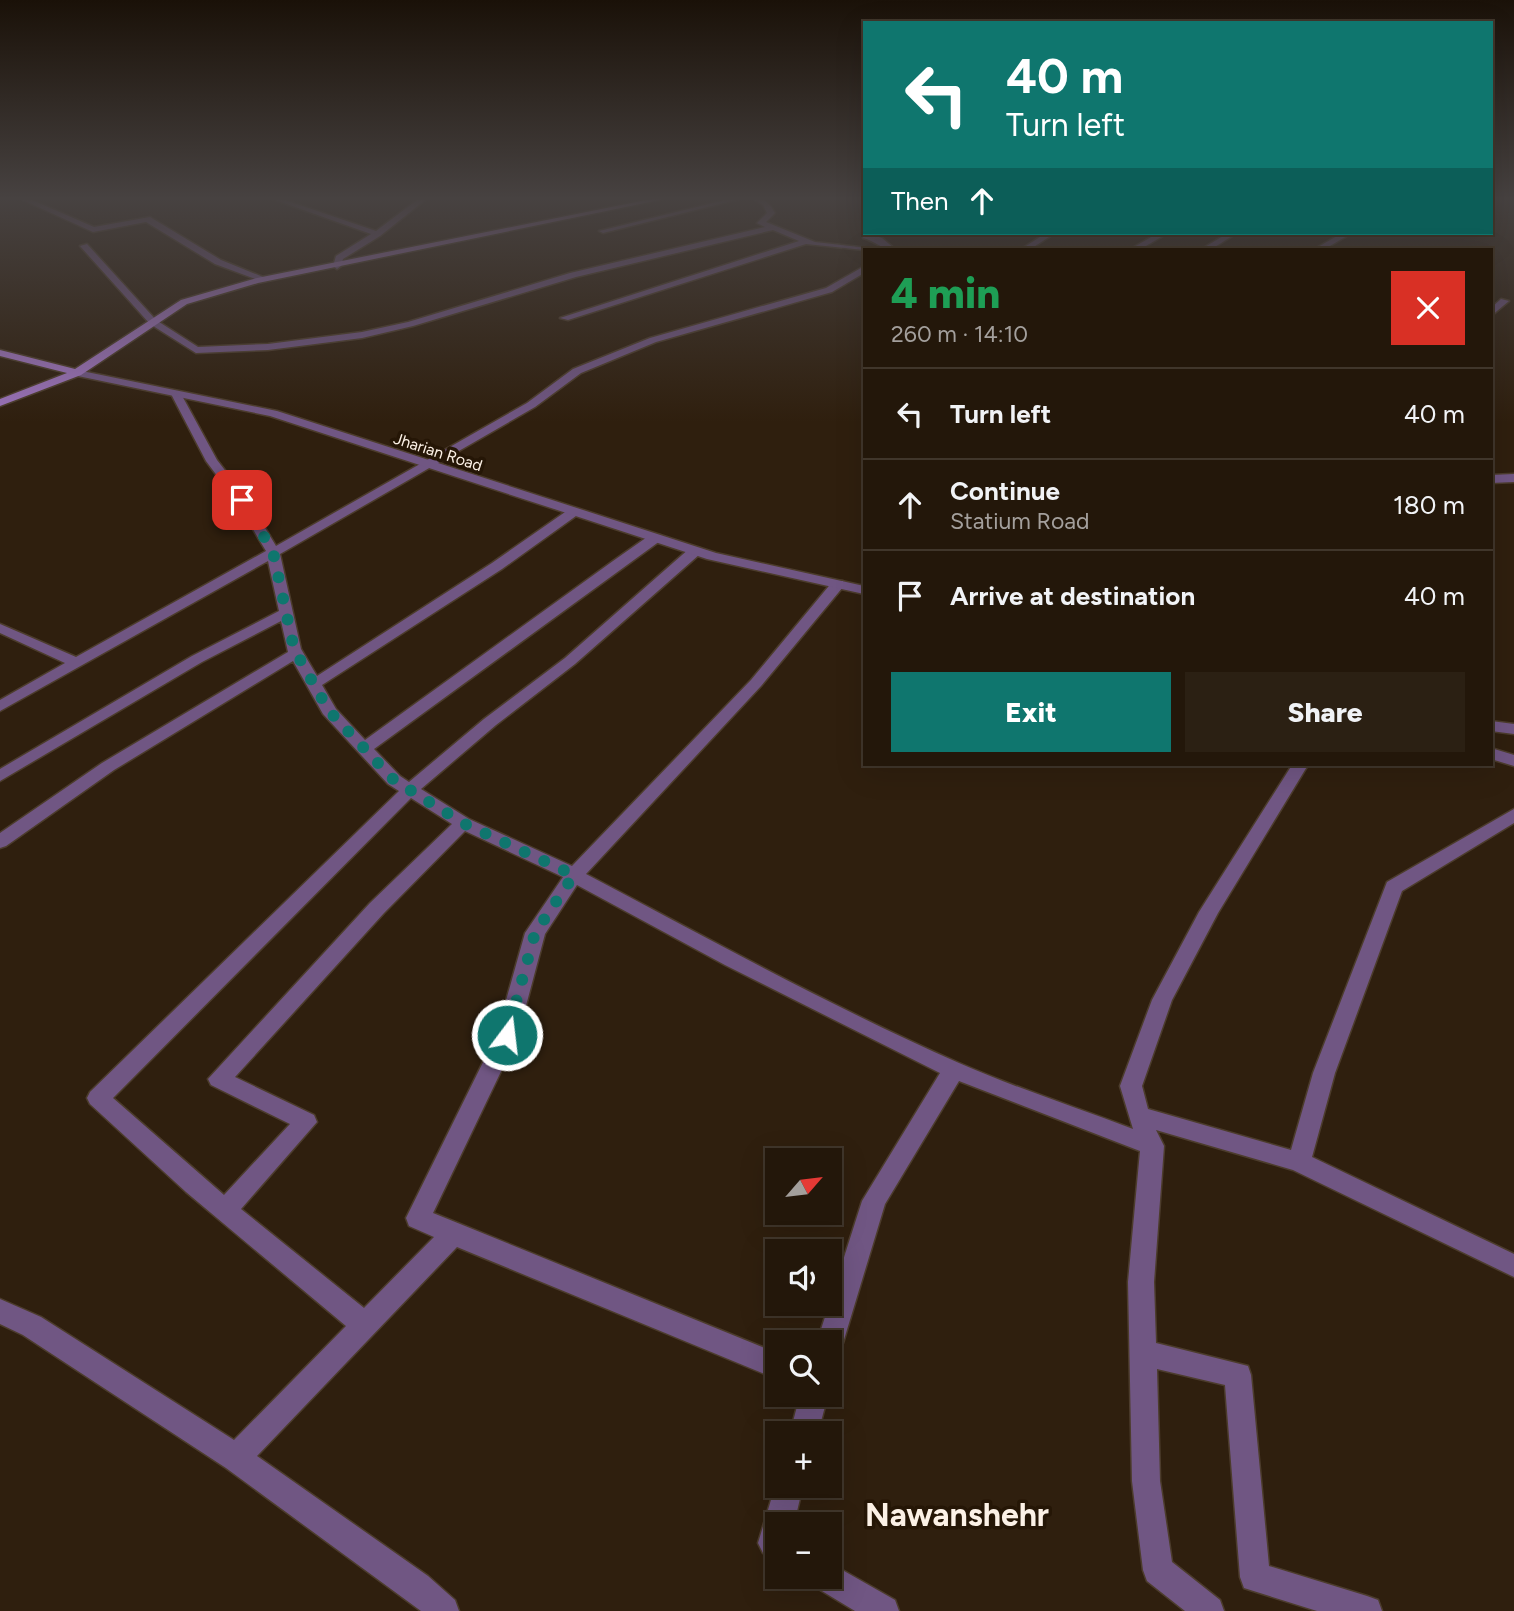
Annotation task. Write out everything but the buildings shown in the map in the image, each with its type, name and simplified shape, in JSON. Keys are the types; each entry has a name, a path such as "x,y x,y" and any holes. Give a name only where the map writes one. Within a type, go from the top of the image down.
{"main road":[{"path":"0,403 77,373 184,302 264,279 302,272"},
{"name":"Jharian Road","path":"0,353 77,373"}],"street":[{"path":"108,272 153,322 196,350 268,347 362,335 410,324 585,272"},
{"path":"246,272 264,279"},
{"path":"565,318 709,272"},
{"path":"0,706 428,466 531,405 577,371 612,355 744,312 829,290 857,272"},
{"path":"1493,311 1504,301"},
{"name":"Jharian Road","path":"77,373 273,413 428,466 695,551 863,590"},
{"path":"175,392 212,461 242,500 273,552 297,653 329,711 394,780 463,823 574,875 732,960 954,1070 1152,1146"},
{"path":"1493,479 1514,478"},
{"path":"314,684 497,566 572,513"},
{"path":"364,748 488,660 569,597 655,538"},
{"path":"365,1325 225,1209 98,1098 410,790 490,722 570,661 695,551"},
{"path":"765,1361 418,1218 507,1035 535,933 574,875 756,683 838,584"},
{"path":"0,776 197,659 286,612"},
{"path":"0,628 76,663"},
{"path":"0,842 32,818 172,727 297,653"},
{"path":"1493,726 1514,729"},
{"path":"1493,754 1514,761"},
{"path":"1209,1611 1158,1570 1146,1480 1141,1282 1152,1146 1138,1115 1131,1086 1162,1000 1209,912 1299,766"},
{"path":"1299,1163 1324,1073 1394,887 1514,815"},
{"path":"225,1209 306,1122 219,1079 377,908 463,823"},
{"path":"834,1330 874,1201 954,1070"},
{"path":"1138,1115 1299,1163 1514,1266"},
{"path":"236,1458 453,1234"},
{"path":"0,1311 32,1326 236,1458 417,1587 444,1611"},
{"path":"1143,1353 1238,1375 1255,1577 1367,1611"},
{"path":"842,1586 884,1611"}],"district":[{"name":"Nawanshehr","path":"957,1515"}],"route":[{"path":"242,500 273,552 294,649 329,711 394,780 463,823 574,875 535,933 507,1035"}]}
